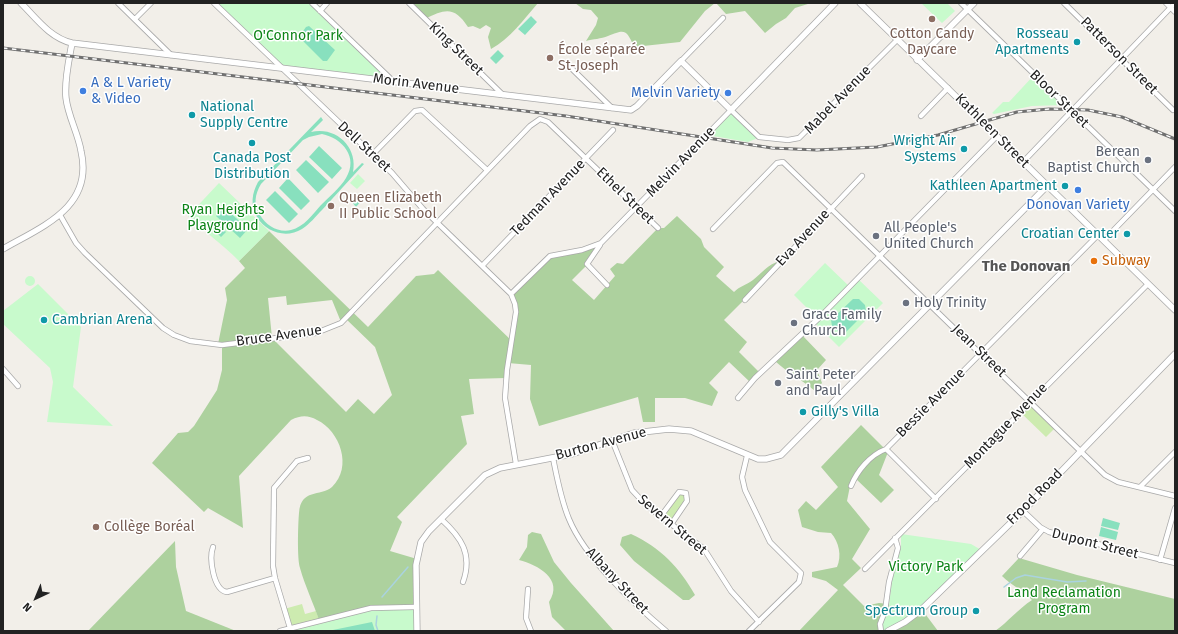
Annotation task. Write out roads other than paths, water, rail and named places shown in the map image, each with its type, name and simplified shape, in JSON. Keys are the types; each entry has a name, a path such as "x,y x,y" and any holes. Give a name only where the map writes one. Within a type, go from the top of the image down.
{"street":[{"name":"Morin Avenue","path":"21,3 58,39 72,43 626,110 634,109 723,18"},
{"path":"118,3 171,55"},
{"path":"135,19 151,3"},
{"name":"Dell Street","path":"214,3 280,68 392,173 416,202 511,294"},
{"path":"312,3 393,81"},
{"path":"320,11 327,3"},
{"name":"King Street","path":"409,3 503,95"},
{"name":"Melvin Avenue","path":"511,294 550,256 582,250 601,243 835,3"},
{"name":"Kathleen Street","path":"860,3 1175,310"},
{"name":"Bloor Street","path":"961,3 1175,211"},
{"path":"917,60 974,3"},
{"name":"Patterson Street","path":"1064,3 1173,110"},
{"path":"1166,3 1175,12"},
{"path":"1023,162 1175,3"},
{"name":"Mabel Avenue","path":"681,61 756,135 759,137 788,140 803,136 897,40"},
{"path":"3,249 60,216 79,191 84,170 82,152 66,97 72,43"},
{"path":"567,64 612,108"},
{"path":"921,116 948,88"},
{"path":"372,154 417,110 425,112 487,170"},
{"name":"Bruce Avenue","path":"60,216 76,243 85,253 163,328 183,338 213,345 316,333 335,326 346,318 487,170 537,120"},
{"name":"Ethel Street","path":"537,120 548,122 658,228"},
{"name":"Tedman Avenue","path":"482,266 613,130"},
{"path":"738,398 755,378 820,317 997,136"},
{"name":"Jean Street","path":"713,229 772,167 780,161 787,164 1109,478 1175,496"},
{"path":"1104,240 1175,167"},
{"name":"Eva Avenue","path":"745,300 862,176"},
{"name":"Burton Avenue","path":"417,631 416,607 418,550 424,537 485,475 500,468 516,464 553,458 581,451 641,431 691,431 748,456 766,459 781,455 1047,186"},
{"name":"Bessie Avenue","path":"850,486 870,460 886,449 1098,234"},
{"path":"601,243 587,264 607,285"},
{"name":"Montague Avenue","path":"865,569 936,499 1030,401 1148,284"},
{"path":"511,294 516,312 507,370 505,398 516,464"},
{"name":"Frood Road","path":"888,631 905,622 921,610 1081,452 1175,354"},
{"path":"3,369 18,386"},
{"name":"Severn Street","path":"612,440 632,490 641,501 672,523 704,549 730,591 759,622"},
{"path":"886,449 936,499"},
{"path":"1140,487 1175,452"},
{"path":"748,456 742,477 745,490 770,542 801,574 799,582 749,631"},
{"path":"290,628 275,578 274,488 297,461 308,458"},
{"name":"Albany Street","path":"553,458 569,519 584,546 604,571 666,631"},
{"path":"661,516 679,492 686,493 687,501 672,523"},
{"path":"1160,560 1175,508"},
{"name":"Dupont Street","path":"1023,510 1043,529 1175,564"},
{"path":"441,519 463,544 466,571 463,582"},
{"path":"1020,556 1043,529"},
{"path":"881,631 880,624 886,606 889,582 898,548 895,538"},
{"path":"213,547 211,560 217,587 220,590 227,592 275,578"},
{"path":"528,589 526,618 531,631"},
{"path":"280,631 370,608 416,607"}],"waterway":[{"path":"382,597 408,567"},
{"path":"1004,587 1016,578 1025,575 1067,582 1086,581"},
{"path":"377,616 376,625 378,631"}],"railway":[{"path":"3,48 566,116 772,148 817,150 877,147 938,135 1017,112 1049,109 1088,110 1122,117 1175,139"}],"place":[{"name":"Cotton Candy Daycare","path":"932,19"},
{"name":"Rosseau Apartments","path":"1077,42"},
{"name":"École séparée St-Joseph","path":"550,58"},
{"name":"A & L Variety & Video","path":"83,91"},
{"name":"Melvin Variety","path":"728,93"},
{"name":"National Supply Centre","path":"192,115"},
{"name":"Canada Post Distribution","path":"252,143"},
{"name":"Wright Air Systems","path":"964,149"},
{"name":"Berean Baptist Church","path":"1148,160"},
{"name":"Kathleen Apartment","path":"1065,186"},
{"name":"Donovan Variety","path":"1078,190"},
{"name":"Queen Elizabeth II Public School","path":"331,206"},
{"name":"Croatian Center","path":"1127,234"},
{"name":"All People's United Church","path":"876,236"},
{"name":"Subway","path":"1094,261"},
{"name":"Holy Trinity","path":"906,303"},
{"name":"Cambrian Arena","path":"44,320"},
{"name":"Grace Family Church","path":"794,323"},
{"name":"Saint Peter and Paul","path":"778,383"},
{"name":"Gilly's Villa","path":"803,412"},
{"name":"Collège Boréal","path":"96,527"},
{"name":"Spectrum Group","path":"976,611"}],"district":[{"name":"The Donovan","path":"1026,267"}],"park label":[{"name":"O'Connor Park","path":"298,36"},
{"name":"Ryan Heights Playground","path":"223,218"},
{"name":"Victory Park","path":"926,567"},
{"name":"Land Reclamation Program","path":"1064,602"}]}
